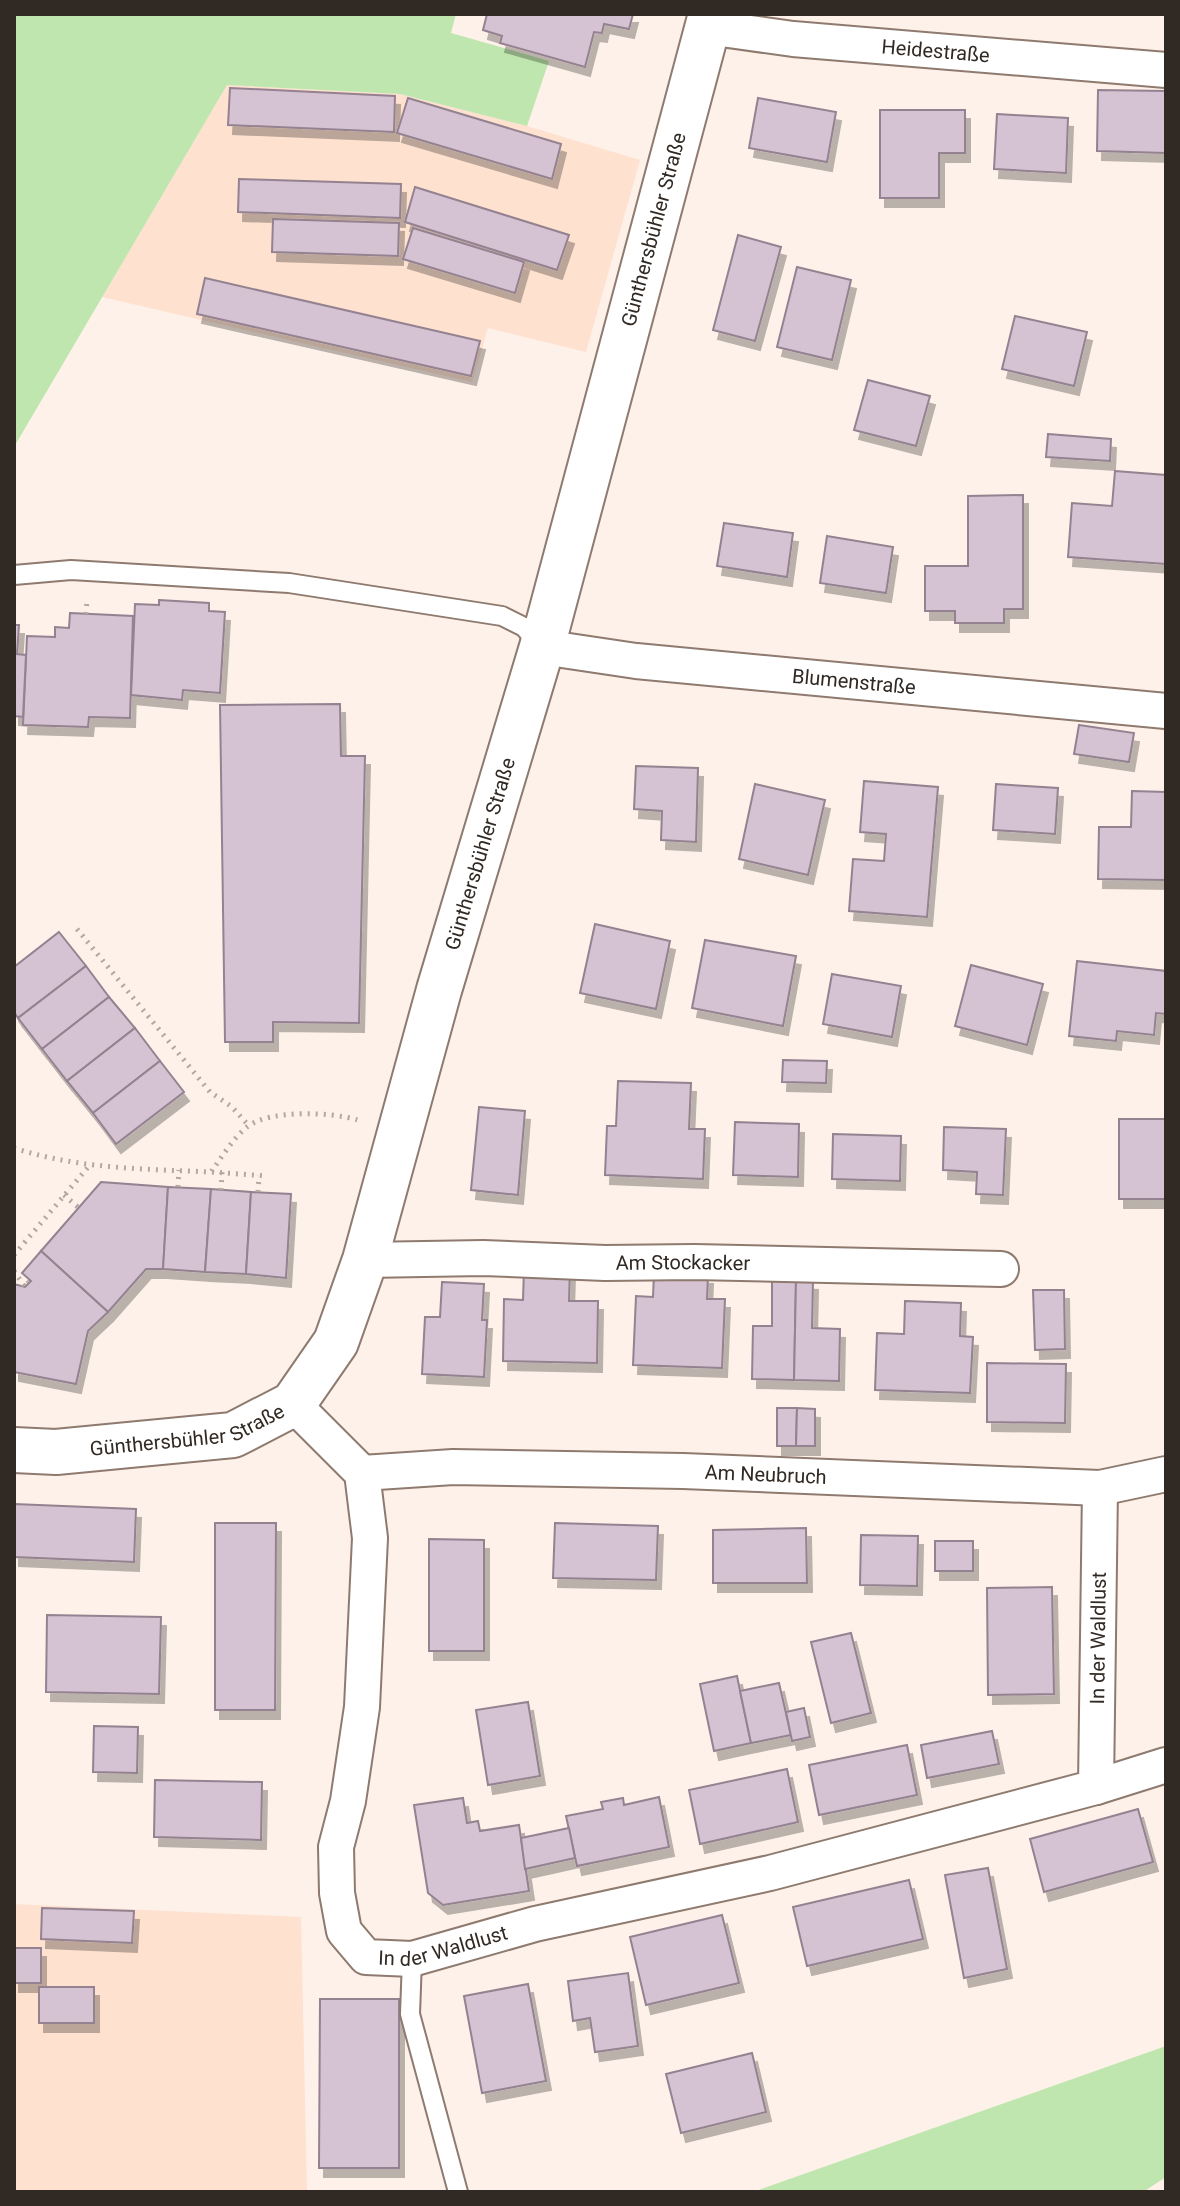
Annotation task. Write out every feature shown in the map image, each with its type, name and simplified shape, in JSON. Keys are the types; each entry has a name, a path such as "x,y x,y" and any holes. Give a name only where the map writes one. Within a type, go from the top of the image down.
{"street":[{"name":"Heidestraße","path":"709,20 793,39 1166,70"},
{"name":"Günthersbühler Straße","path":"14,1450 56,1452 233,1435 293,1404 336,1342 365,1260 439,990 542,647 709,20"},
{"name":"Blumenstraße","path":"542,647 636,661 1166,711"},
{"name":"Am Stockacker","path":"365,1260 483,1258 605,1263 1001,1269"},
{"path":"293,1404 362,1473"},
{"name":"Am Neubruch","path":"362,1473 453,1467 683,1471 1100,1488 1166,1474"},
{"name":"In der Waldlust","path":"362,1473 370,1538 362,1707 348,1801 336,1847 337,1893 344,1931 366,1957 412,1959 535,1924 770,1873 1096,1787 1166,1765"},
{"name":"In der Waldlust","path":"1096,1787 1100,1488"}],"lane":[{"path":"14,575 71,570 289,583 502,616 524,627 542,647"},
{"path":"412,1959 410,2014 458,2192"}],"path":[{"path":"77,929 210,1092 232,1107 249,1126"},
{"path":"211,1172 249,1126 287,1113 344,1116 400,1132"},
{"path":"14,1148 38,1156 89,1165 267,1176"},
{"path":"14,1255 89,1165"},
{"path":"178,1187 179,1170"},
{"path":"221,1190 222,1172"},
{"path":"258,1192 259,1176"},
{"path":"64,1195 79,1208"},
{"path":"14,1271 25,1287"}],"shaded area":[{"path":"227,85 400,94 527,126 640,160 586,352 488,328 472,382 102,297"},
{"path":"14,1904 301,1917 307,2192 14,2192"}],"green space":[{"path":"14,14 456,14 451,33 549,61 527,126 400,94 227,85 14,447"},
{"path":"1166,2046 1166,2177 1143,2192 753,2192"}],"building":[{"path":"487,14 633,14 629,29 604,24 602,33 594,32 585,67 500,43 502,36 483,30"},
{"path":"230,88 395,96 394,132 228,125"},
{"path":"1098,90 1166,91 1166,153 1097,151"},
{"path":"408,98 561,144 552,179 397,133"},
{"path":"758,98 836,112 827,162 749,148"},
{"path":"880,110 965,110 965,153 939,153 939,198 880,198"},
{"path":"997,114 1068,118 1066,173 994,169"},
{"path":"239,179 401,184 400,218 238,212"},
{"path":"415,187 569,235 557,270 405,222"},
{"path":"273,219 399,223 398,256 272,252"},
{"path":"413,228 524,262 515,293 403,259"},
{"path":"738,235 781,247 755,341 713,330"},
{"path":"797,267 851,280 832,360 777,347"},
{"path":"205,278 480,341 471,376 197,314"},
{"path":"1015,316 1087,332 1074,386 1002,369"},
{"path":"868,380 930,396 916,446 854,430"},
{"path":"1048,434 1111,439 1110,461 1046,457"},
{"path":"1115,471 1166,475 1166,564 1068,557 1072,503 1112,506"},
{"path":"1023,495 1023,609 1004,609 1004,623 955,623 955,611 925,611 925,566 968,566 968,496"},
{"path":"724,523 793,533 787,577 717,566"},
{"path":"827,536 893,547 886,593 820,583"},
{"path":"159,600 209,603 209,611 225,612 220,693 183,690 182,700 131,695 135,604 159,605"},
{"path":"70,613 133,616 130,718 89,717 88,727 23,725 27,636 55,637 55,627 69,628"},
{"path":"14,625 19,625 17,654 26,655 23,717 14,716"},
{"path":"340,704 341,756 365,756 359,1023 273,1022 273,1042 225,1042 220,705"},
{"path":"1079,725 1134,733 1129,762 1074,754"},
{"path":"636,766 698,768 696,842 661,840 662,811 634,809"},
{"path":"864,781 938,787 927,917 849,911 853,859 884,861 886,834 860,832"},
{"path":"755,784 825,800 808,875 739,859"},
{"path":"996,784 1058,788 1055,834 993,830"},
{"path":"1132,791 1166,792 1166,880 1098,879 1099,827 1131,827"},
{"path":"595,924 670,941 656,1009 580,993"},
{"path":"59,932 86,966 18,1018 14,1012 14,967"},
{"path":"705,940 796,956 783,1026 692,1008"},
{"path":"1077,961 1166,971 1166,1014 1156,1013 1154,1035 1117,1031 1116,1041 1069,1036"},
{"path":"971,965 1043,984 1027,1045 955,1026"},
{"path":"86,966 109,997 42,1049 18,1018"},
{"path":"832,974 901,986 892,1037 823,1024"},
{"path":"109,997 135,1028 67,1081 42,1049"},
{"path":"135,1028 160,1061 93,1113 67,1081"},
{"path":"783,1060 827,1061 826,1083 782,1082"},
{"path":"160,1061 184,1092 116,1144 93,1113"},
{"path":"618,1081 691,1083 689,1129 705,1129 703,1179 605,1175 607,1126 616,1126"},
{"path":"479,1107 525,1111 518,1195 471,1190"},
{"path":"1119,1119 1166,1119 1166,1199 1119,1199"},
{"path":"735,1122 799,1124 798,1177 733,1175"},
{"path":"944,1127 1006,1129 1003,1195 976,1194 977,1172 943,1170"},
{"path":"833,1134 901,1136 900,1181 832,1179"},
{"path":"101,1182 168,1187 163,1269 146,1269 108,1312 41,1251"},
{"path":"168,1187 211,1189 205,1272 163,1269"},
{"path":"211,1189 251,1192 246,1274 205,1272"},
{"path":"251,1192 291,1194 286,1278 246,1274"},
{"path":"41,1251 108,1312 88,1331 76,1384 14,1372 14,1284 25,1287 31,1281 22,1273"},
{"path":"524,1268 570,1268 569,1301 598,1301 597,1363 503,1361 504,1299 523,1300"},
{"path":"654,1273 708,1275 707,1299 725,1299 722,1368 633,1365 636,1296 653,1297"},
{"path":"772,1280 796,1280 794,1380 752,1379 753,1326 772,1326"},
{"path":"796,1280 813,1281 812,1328 840,1329 839,1381 794,1380"},
{"path":"442,1282 484,1284 482,1320 487,1320 484,1377 422,1374 425,1317 440,1317"},
{"path":"1033,1290 1064,1290 1065,1349 1035,1350"},
{"path":"905,1301 961,1303 960,1336 973,1337 970,1393 875,1390 877,1333 904,1334"},
{"path":"987,1363 1066,1364 1065,1423 987,1422"},
{"path":"777,1408 797,1408 796,1446 777,1446"},
{"path":"797,1408 815,1409 815,1446 796,1446"},
{"path":"14,1504 136,1509 134,1562 14,1557"},
{"path":"215,1523 276,1523 275,1710 215,1710"},
{"path":"555,1523 658,1526 656,1580 553,1578"},
{"path":"806,1528 807,1583 713,1583 713,1530"},
{"path":"861,1535 918,1536 917,1586 860,1585"},
{"path":"429,1539 484,1540 484,1651 429,1651"},
{"path":"935,1541 973,1541 973,1571 935,1571"},
{"path":"1052,1587 1054,1694 988,1695 987,1588"},
{"path":"47,1615 161,1617 159,1694 46,1692"},
{"path":"851,1633 871,1713 831,1723 811,1642"},
{"path":"737,1676 751,1743 714,1751 700,1684"},
{"path":"779,1683 791,1735 751,1743 740,1691"},
{"path":"528,1702 540,1776 488,1785 476,1710"},
{"path":"804,1708 810,1737 792,1741 786,1712"},
{"path":"94,1726 138,1727 137,1773 93,1772"},
{"path":"992,1731 999,1764 927,1778 921,1745"},
{"path":"907,1745 917,1795 819,1815 809,1765"},
{"path":"787,1769 798,1822 700,1844 689,1790"},
{"path":"155,1780 262,1782 261,1840 154,1837"},
{"path":"659,1797 669,1847 577,1866 566,1816 603,1809 601,1802 623,1798 624,1805"},
{"path":"463,1798 467,1823 478,1821 480,1831 519,1825 529,1891 443,1905 428,1893 414,1805"},
{"path":"1138,1809 1153,1862 1044,1892 1030,1839"},
{"path":"569,1828 575,1858 525,1869 521,1838"},
{"path":"988,1868 1007,1969 964,1978 945,1875"},
{"path":"909,1880 923,1939 807,1966 793,1907"},
{"path":"42,1908 134,1911 132,1943 41,1939"},
{"path":"722,1915 739,1983 646,2005 630,1937"},
{"path":"14,1948 41,1948 41,1983 14,1983"},
{"path":"628,1973 638,2046 595,2052 590,2018 573,2021 568,1981"},
{"path":"528,1984 546,2081 482,2093 464,1996"},
{"path":"39,1987 94,1987 94,2023 39,2023"},
{"path":"320,1999 399,1999 399,2168 319,2168"},
{"path":"752,2053 766,2112 681,2133 666,2074"}]}
